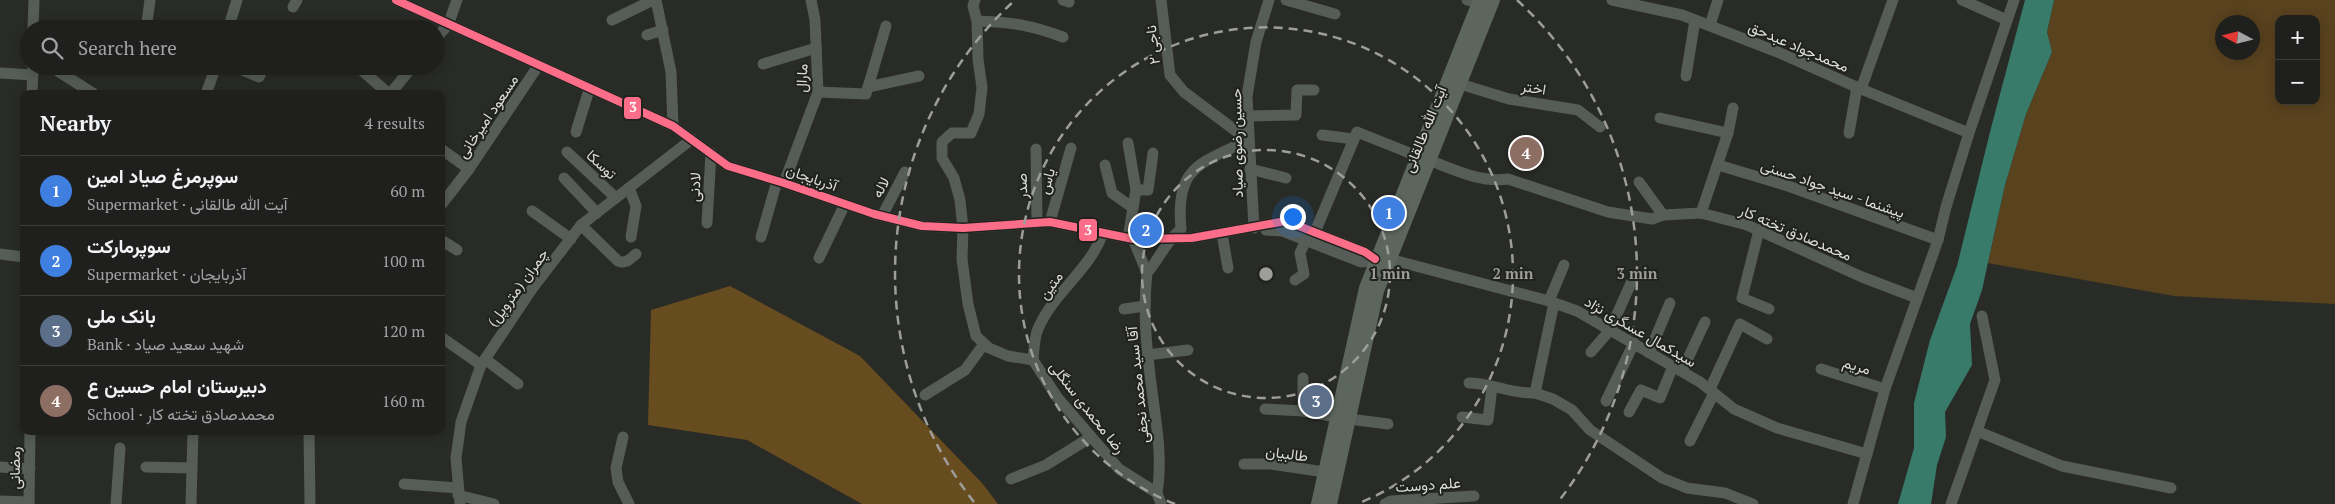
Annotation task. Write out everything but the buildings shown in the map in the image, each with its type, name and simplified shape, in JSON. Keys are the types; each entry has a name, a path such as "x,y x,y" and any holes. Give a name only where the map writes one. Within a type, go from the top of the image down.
{"main road":[{"name":"آیت الله طالقانی","path":"1423,158 1460,84 1493,0"},
{"name":"آیت الله طالقانی","path":"1329,503 1366,288 1382,259 1423,158 1475,1"},
{"name":"آیت الله طالقانی","path":"1329,503 1326,472 1343,418"}],"street":[{"path":"33,20 34,0"},
{"path":"147,20 150,0"},
{"path":"231,20 237,0"},
{"name":"آذربایجان","path":"396,0 438,20"},
{"path":"445,28 457,0"},
{"path":"612,20 655,0 671,72 672,126"},
{"name":"مارال","path":"762,238 780,182 818,92 815,20 812,0"},
{"path":"925,395 965,370 984,344 976,336 968,304 962,259 963,228 960,200 954,178 942,158 942,142 952,133 971,133 979,114 982,88 978,59 977,21 973,6 975,0"},
{"name":"ناجی ۲","path":"1161,0 1170,74 1184,92 1248,140"},
{"name":"حسین رضوی صیاد","path":"1254,228 1247,96 1256,42 1269,0"},
{"path":"1286,0 1335,14"},
{"name":"محمدجواد عبدحق","path":"1612,0 1682,15 1696,20 1780,52 1859,88 1969,133"},
{"path":"1710,26 1718,0"},
{"path":"1849,133 1859,88 1893,0"},
{"path":"1962,0 2007,20"},
{"path":"1853,504 1885,389 1938,240 1969,133 2014,0"},
{"path":"1686,76 1696,20"},
{"path":"977,21 1009,22 1033,27 1063,37"},
{"name":"آذربایجان","path":"445,24 672,126 692,138 728,166 882,216 922,226 963,228 1050,222 1130,239 1192,238 1286,221 1310,236"},
{"path":"818,92 866,94 886,26"},
{"path":"647,35 663,30"},
{"path":"762,64 816,48"},
{"name":"مسعود امیرخانی","path":"445,200 469,168 538,66"},
{"path":"0,73 20,72"},
{"path":"32,90 33,75"},
{"path":"64,75 88,90"},
{"path":"207,90 213,75"},
{"path":"367,75 384,90"},
{"path":"392,90 405,75"},
{"path":"868,87 919,76"},
{"name":"اختر","path":"1460,84 1509,99 1578,110 1600,127"},
{"path":"576,132 590,90"},
{"path":"1248,116 1296,115 1297,90 1314,90"},
{"path":"1701,213 1728,133 1733,108"},
{"path":"1660,118 1728,133"},
{"name":"محمدصادق تخته کار","path":"1354,139 1357,132 1472,176 1496,180 1508,179 1608,212 1652,219 1663,215 1701,213 1759,230 1862,277 1917,298"},
{"path":"1295,280 1304,274 1300,253 1310,236 1354,139 1322,135"},
{"name":"چمران (متروپل)","path":"458,495 456,458 461,422 483,362 532,289 581,225 692,138"},
{"path":"1128,143 1136,190 1130,239 1147,273 1160,258 1169,238 1181,230 1182,189 1189,175 1213,155 1248,140"},
{"name":"یاس","path":"1050,222 1071,148"},
{"name":"صدر","path":"1036,149 1037,223"},
{"path":"445,152 469,168"},
{"name":"توسکا","path":"567,152 616,198"},
{"name":"لادنی","path":"707,223 711,153"},
{"path":"1136,190 1148,190 1153,153"},
{"path":"1105,165 1112,193 1133,208"},
{"name":"پیشنما - سید جواد حسنی","path":"1718,165 1788,186 1938,240"},
{"path":"1250,169 1286,178"},
{"name":"لاله","path":"882,216 905,172"},
{"path":"564,178 597,213"},
{"path":"1639,182 1663,215"},
{"path":"629,188 636,206 631,236"},
{"path":"819,258 844,204"},
{"path":"532,211 571,239"},
{"path":"581,225 618,261 623,263 636,254"},
{"path":"1759,230 1742,298 1769,309"},
{"name":"متین","path":"1033,360 1037,330 1060,294 1097,250 1103,234"},
{"path":"1222,234 1228,268"},
{"name":"سیدکمال عسگری نژاد","path":"1310,236 1382,259 1552,302 1577,311 1677,369 1712,391 1734,409 1777,428 1868,454"},
{"path":"445,242 457,250"},
{"path":"0,254 20,256"},
{"path":"1535,393 1552,302 1564,265"},
{"name":"آقا سید محمد نجفی","path":"1147,273 1144,306 1160,454 1159,498"},
{"path":"1591,352 1610,330 1631,283"},
{"path":"1649,353 1670,303"},
{"path":"1124,309 1144,306"},
{"path":"1951,504 1995,380 1982,316"},
{"path":"1629,412 1641,390 1660,398 1705,322"},
{"path":"1690,441 1740,324 1767,339"},
{"path":"445,339 518,384"},
{"name":"رضا محمدی سنگلی","path":"984,344 1008,356 1033,360 1058,397 1119,469 1159,498"},
{"path":"1606,401 1634,344"},
{"path":"1148,355 1188,350"},
{"name":"مریم","path":"1821,369 1885,389"},
{"path":"1303,411 1304,378"},
{"path":"1469,383 1485,383 1492,387 1519,394 1535,393 1553,399 1572,410 1590,430 1662,478 1687,488 1725,493 1753,504"},
{"path":"1462,417 1488,420 1492,387"},
{"path":"1265,409 1303,411 1388,424"},
{"path":"1977,430 2062,466 2171,488"},
{"name":"رمضانی","path":"29,503 30,435"},
{"path":"191,504 192,435"},
{"path":"308,435 310,504"},
{"path":"1011,479 1046,465 1091,436"},
{"path":"624,437 616,468 618,482 629,504"},
{"path":"116,504 120,448"},
{"name":"طالبیان","path":"1244,464 1271,464 1326,472"},
{"path":"0,467 30,469"},
{"path":"146,467 192,468"},
{"path":"404,484 494,504"},
{"name":"علم دوست","path":"1385,504 1391,501 1474,496"},
{"path":"0,501 29,503"}],"shaded area":[{"path":"2025,0 2054,0 2047,32 2052,52 2026,114 2005,185 1982,290 1970,324 1972,365 1945,412 1946,437 1937,465 1931,504 1898,504 1914,448 1914,403 1930,340 1957,266"},
{"path":"2054,0 2335,0 2335,304 2174,296 1988,263 2005,185 2026,114 2052,52 2047,32"},
{"path":"730,286 860,356 982,483 998,504 862,504 747,440 648,425 651,310"}],"transit line":[{"name":"3","path":"396,0 440,20"},
{"name":"3","path":"445,22 673,126 728,166 874,214 922,226 963,228 1050,222 1133,239 1192,238 1286,221 1365,252 1375,259"}],"place":[{"name":"دبیرستان امام حسین ع","path":"1526,153"},
{"name":"سوپرمرغ صیاد امین","path":"1389,213"},
{"name":"سوپرمارکت","path":"1146,230"},
{"name":"بانک ملی","path":"1316,401"}]}
